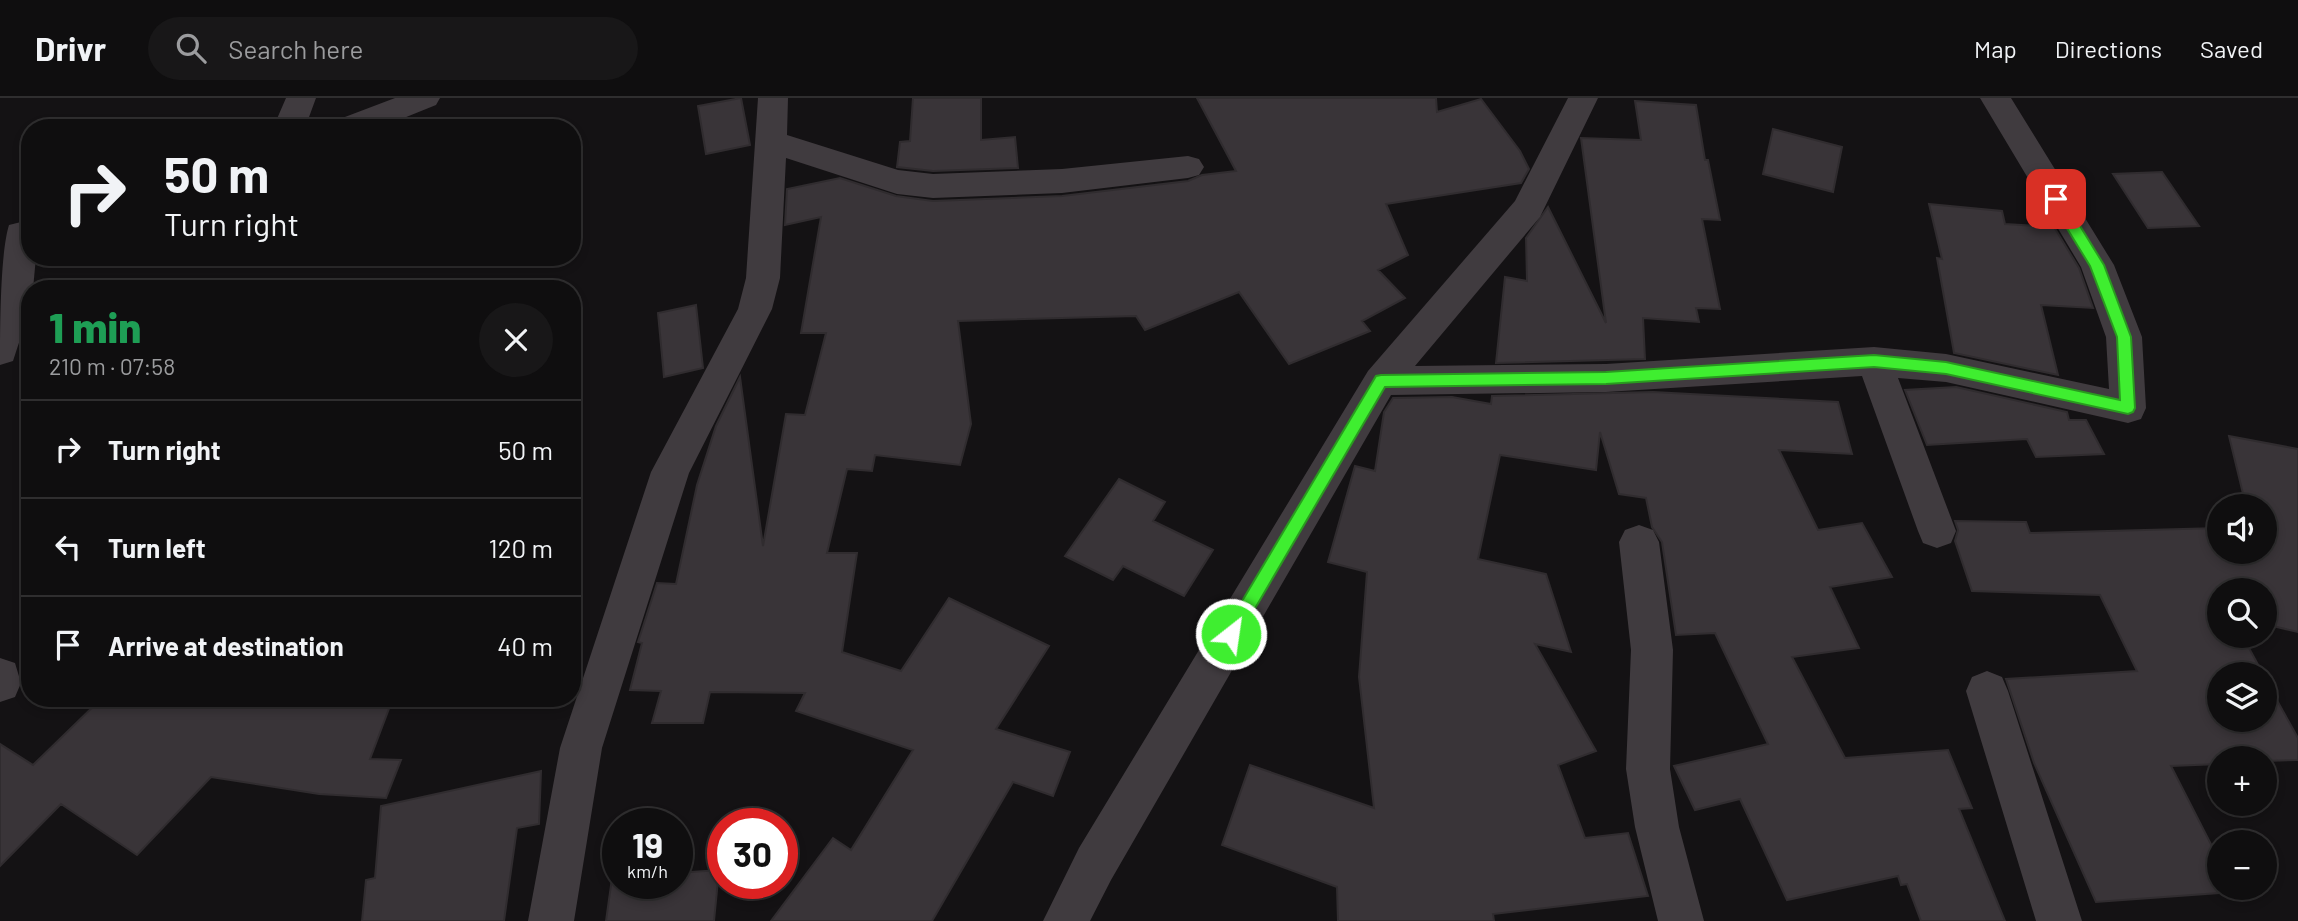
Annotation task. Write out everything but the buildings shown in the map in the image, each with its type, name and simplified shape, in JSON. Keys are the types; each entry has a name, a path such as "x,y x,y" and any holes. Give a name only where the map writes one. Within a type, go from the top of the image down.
{"street":[{"path":"293,119 301,98"},
{"path":"371,119 425,98"},
{"path":"551,921 581,748 670,472 755,309 763,278 773,98"},
{"path":"1066,921 1095,864 1381,381 1528,208 1583,98"},
{"path":"1381,381 1606,378 1874,361 1946,368 2128,408 2124,337 2097,265 1995,98"},
{"path":"770,141 897,182 933,186 1062,181 1188,167"},
{"path":"0,351 14,303 17,235"},
{"path":"1874,361 1937,531"},
{"path":"1639,542 1652,650 1648,769 1657,827 1681,921"},
{"path":"0,677 0,683"},
{"path":"1987,691 2059,921"}],"route":[{"path":"1231,634 1381,381 1606,378 1874,361 1946,368 2128,408 2124,337 2097,265 2056,199"}]}
